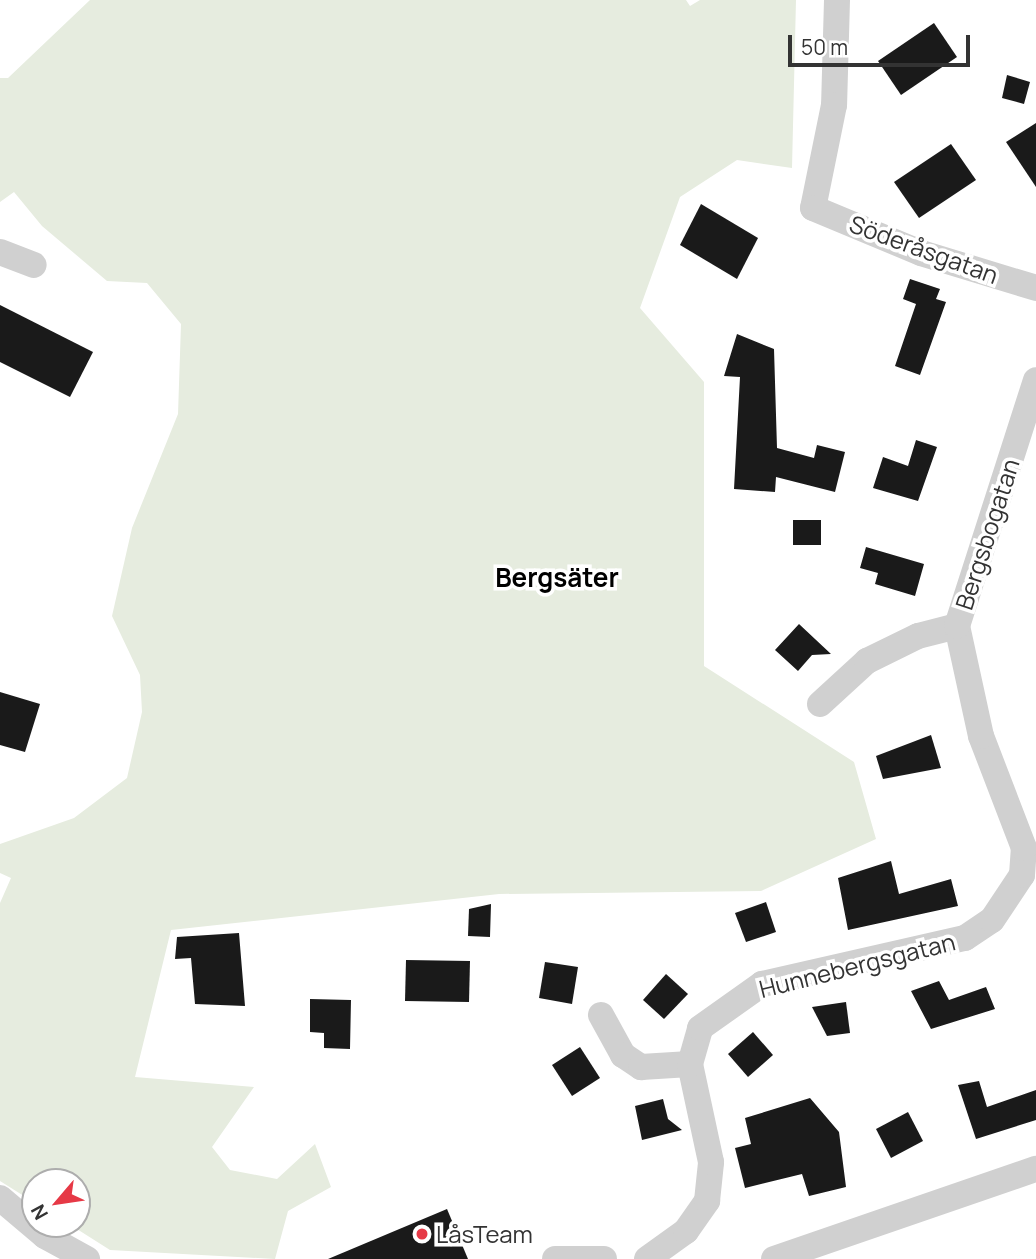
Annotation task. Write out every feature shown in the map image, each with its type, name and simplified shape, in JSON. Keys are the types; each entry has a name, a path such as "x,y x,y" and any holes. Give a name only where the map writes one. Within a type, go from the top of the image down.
{"street":[{"name":"Söderåsgatan","path":"837,0 834,105 813,208 921,253 1036,288"},
{"path":"0,252 34,265"},
{"name":"Bergsbogatan","path":"1030,850 981,736 957,626 1036,380"},
{"path":"820,704 867,661 918,636 957,626"},
{"name":"Hunnebergsgatan","path":"647,1259 686,1231 707,1201 711,1162 690,1064 701,1028 762,984 965,938 1009,901 1030,850"},
{"path":"601,1015 623,1055 641,1067 690,1064"},
{"path":"774,1259 1036,1169"},
{"path":"0,1198 45,1236 87,1259"},
{"path":"555,1259 604,1259"}],"shaded area":[{"path":"90,0 686,0 690,6 700,0 796,0 792,168 737,160 680,197 640,308 704,382 704,666 854,762 876,839 761,891 499,894 171,930 135,1077 254,1087 212,1147 230,1170 277,1179 315,1144 331,1187 288,1211 275,1259 110,1250 91,1238 91,1168 21,1168 21,1194 0,1181 0,903 11,878 0,873 0,844 74,818 127,778 142,712 140,675 112,616 132,528 178,414 181,324 147,283 107,281 42,226 14,192 0,202 0,78 8,78"}],"building":[{"path":"934,23 957,57 901,95 878,61"},
{"path":"1007,75 1030,82 1024,104 1002,98"},
{"path":"1036,123 1036,187 1006,142"},
{"path":"951,144 976,180 919,218 894,182"},
{"path":"701,204 758,238 737,279 680,245"},
{"path":"910,279 940,289 936,299 946,302 920,375 895,366 916,304 903,299"},
{"path":"0,305 93,352 70,397 0,362"},
{"path":"737,334 774,349 777,448 814,458 817,445 845,452 835,492 776,477 775,492 734,489 740,377 724,376"},
{"path":"916,440 937,447 918,501 873,488 883,457 908,466"},
{"path":"793,520 821,520 821,545 793,545"},
{"path":"866,547 924,564 915,596 875,584 878,573 860,568"},
{"path":"799,624 831,654 812,655 798,671 775,650"},
{"path":"0,692 40,704 25,752 0,745"},
{"path":"931,735 941,768 883,779 876,756"},
{"path":"891,861 899,894 951,879 958,906 848,930 838,878"},
{"path":"766,902 776,932 746,942 735,913"},
{"path":"491,904 490,937 468,936 469,909"},
{"path":"239,933 245,1006 195,1004 191,958 175,959 177,937"},
{"path":"406,960 470,961 469,1002 405,1001"},
{"path":"545,962 578,967 572,1004 539,998"},
{"path":"666,974 688,994 664,1019 643,1000"},
{"path":"939,981 949,1000 986,987 995,1009 931,1029 911,991"},
{"path":"310,999 351,1000 350,1049 324,1048 324,1033 310,1032"},
{"path":"846,1002 850,1033 827,1036 812,1007"},
{"path":"753,1032 773,1055 748,1077 728,1054"},
{"path":"580,1047 600,1078 572,1096 552,1065"},
{"path":"979,1081 987,1107 1036,1090 1036,1120 976,1139 958,1085"},
{"path":"810,1098 839,1132 846,1187 809,1196 802,1174 745,1188 735,1148 751,1144 745,1118"},
{"path":"663,1099 668,1119 682,1130 642,1140 635,1106"},
{"path":"908,1112 923,1141 891,1158 876,1129"},
{"name":"LåsTeam","path":"447,1209 468,1259 328,1259"}],"place":[{"name":"LåsTeam","path":"422,1234"}],"district":[{"name":"Bergsäter","path":"557,578"}]}
